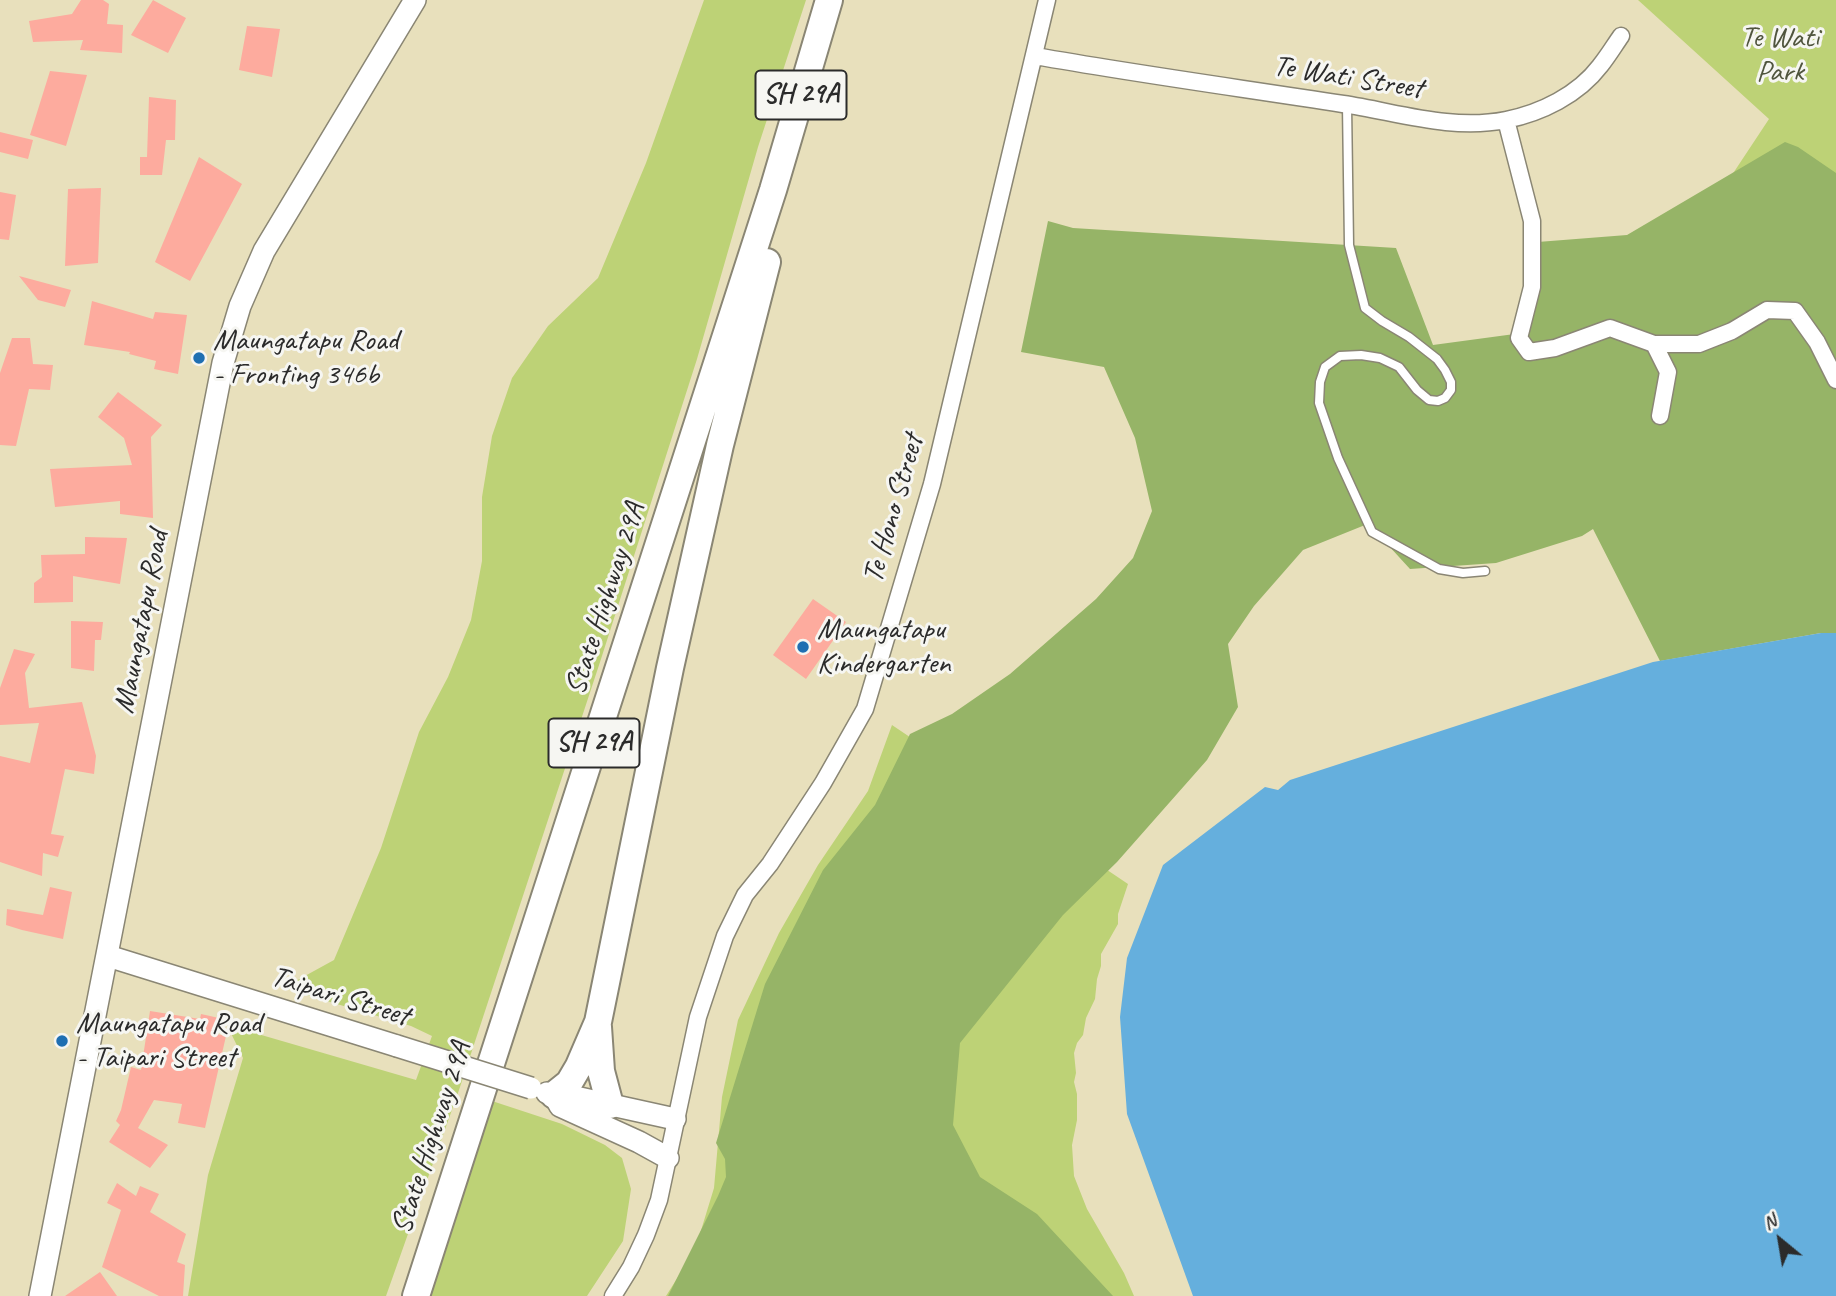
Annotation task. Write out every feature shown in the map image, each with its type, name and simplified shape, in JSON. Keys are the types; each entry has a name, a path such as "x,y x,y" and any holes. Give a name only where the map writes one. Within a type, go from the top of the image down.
{"highway":[{"name":"State Highway 29A","path":"416,1296 773,190 829,0"},
{"name":"SH 29A","path":"542,1091 569,1083 598,1022 670,668 720,445 770,249 773,190"},
{"name":"SH 29A","path":"598,1022 601,1070 610,1105"}],"street":[{"name":"Maungatapu Road","path":"40,1296 223,363 240,306 264,251 415,0"},
{"name":"Te Hono Street","path":"675,1119 698,1017 724,936 745,895 770,863 823,783 865,709 932,484 1047,0"},
{"name":"Te Wati Street","path":"1035,56 1446,123 1478,124 1506,121 1559,101 1577,89 1599,68 1621,36"},
{"path":"1506,121 1532,220 1532,286 1519,338 1530,352 1555,348 1610,328 1654,344 1699,344 1732,331 1766,310 1795,311 1817,342 1836,380"},
{"path":"1654,344 1668,372 1660,416"},
{"name":"Taipari Street","path":"108,956 542,1091 675,1119"},
{"name":"Taipari Street","path":"542,1091 560,1105 668,1158"},
{"path":"613,1296 631,1267 659,1200 675,1119"}],"lane":[{"path":"1347,105 1349,245 1365,308 1437,359 1451,382 1451,390 1445,398 1438,401 1429,400 1399,368 1380,358 1340,356 1325,367 1320,382 1319,403 1338,458 1373,532 1439,569 1463,573 1485,571"}],"green space":[{"path":"704,0 806,0 758,147 697,359 601,659 459,1090 386,1296 188,1296 208,1175 243,1058 227,1025 416,1080 432,1036 411,1026 283,988 334,960 381,848 419,732 448,677 471,620 482,561 482,497 492,436 512,378 548,326 598,278 646,163"},
{"name":"Te Wati Park","path":"1638,0 1836,0 1836,262 1724,187 1769,119"},
{"path":"1785,142 1798,147 1836,173 1836,633 1821,633 1660,661 1593,529 1582,536 1496,563 1410,569 1370,523 1303,550 1254,606 1228,644 1238,707 1207,760 1117,862 1063,915 960,1043 953,1125 980,1177 1037,1214 1113,1296 668,1296 726,1177 725,1159 716,1143 765,984 823,870 875,805 910,734 952,714 1010,674 1096,599 1133,558 1152,511 1135,438 1104,367 1021,352 1048,221 1073,228 1396,248 1433,345 1522,333 1525,243 1627,235"},
{"path":"892,725 1128,884 1118,914 1118,924 1101,954 1095,999 1074,1053 1077,1120 1072,1145 1074,1176 1087,1209 1124,1273 1134,1296 666,1296 695,1250 714,1188 722,1097 738,1020 779,933 818,865 868,791"},
{"path":"492,1101 562,1124 605,1145 622,1158 631,1189 623,1241 587,1296 430,1296"}],"water":[{"path":"1821,633 1836,633 1836,1296 1193,1296 1127,1114 1120,1017 1127,958 1163,865 1265,787 1278,790 1290,780 1653,662"}],"building":[{"path":"81,0 103,0 109,4 107,24 123,25 122,53 80,50 83,40 33,42 29,21 72,14"},
{"path":"153,0 186,18 168,53 131,35"},
{"path":"247,26 280,29 272,77 239,70"},
{"path":"50,71 87,75 66,146 30,135"},
{"path":"149,97 176,100 175,140 166,140 162,175 140,175 140,157 147,157"},
{"path":"0,132 33,140 28,159 0,152"},
{"path":"199,157 242,184 190,281 155,262"},
{"path":"101,188 98,263 65,266 68,189"},
{"path":"0,192 16,195 9,240 0,239"},
{"path":"19,276 71,290 65,307 38,300"},
{"path":"92,301 153,319 155,312 187,315 178,374 154,369 156,361 129,354 130,352 84,345"},
{"path":"12,338 30,338 33,364 53,365 50,390 29,389 16,446 0,445 0,373"},
{"path":"118,392 162,425 151,437 153,518 120,514 120,501 55,507 50,469 132,465 124,438 98,417"},
{"path":"85,537 127,538 120,584 73,576 73,602 34,603 34,583 42,577 41,555 85,554"},
{"path":"813,599 846,622 806,679 773,655"},
{"path":"71,621 103,622 101,640 95,640 94,671 71,668"},
{"path":"14,649 35,654 25,673 29,708 82,702 96,756 94,774 65,769 51,834 64,836 58,857 43,853 42,876 0,862 0,756 30,763 39,723 0,725 0,688"},
{"path":"50,887 72,892 63,939 6,925 7,909 43,915"},
{"path":"150,1011 200,1019 201,1014 219,1018 217,1034 226,1036 205,1128 178,1123 182,1104 154,1100 138,1128 168,1145 150,1168 109,1142 120,1125 116,1121 131,1067 141,1070"},
{"path":"117,1183 136,1196 140,1186 159,1194 150,1212 186,1234 177,1262 185,1265 183,1296 159,1296 102,1267 121,1210 107,1203"},
{"path":"100,1272 117,1296 65,1296"}],"place":[{"name":"Maungatapu Road - Fronting 346b","path":"199,358"},
{"name":"Maungatapu Kindergarten","path":"803,647"},
{"name":"Maungatapu Road - Taipari Street","path":"62,1041"}]}
